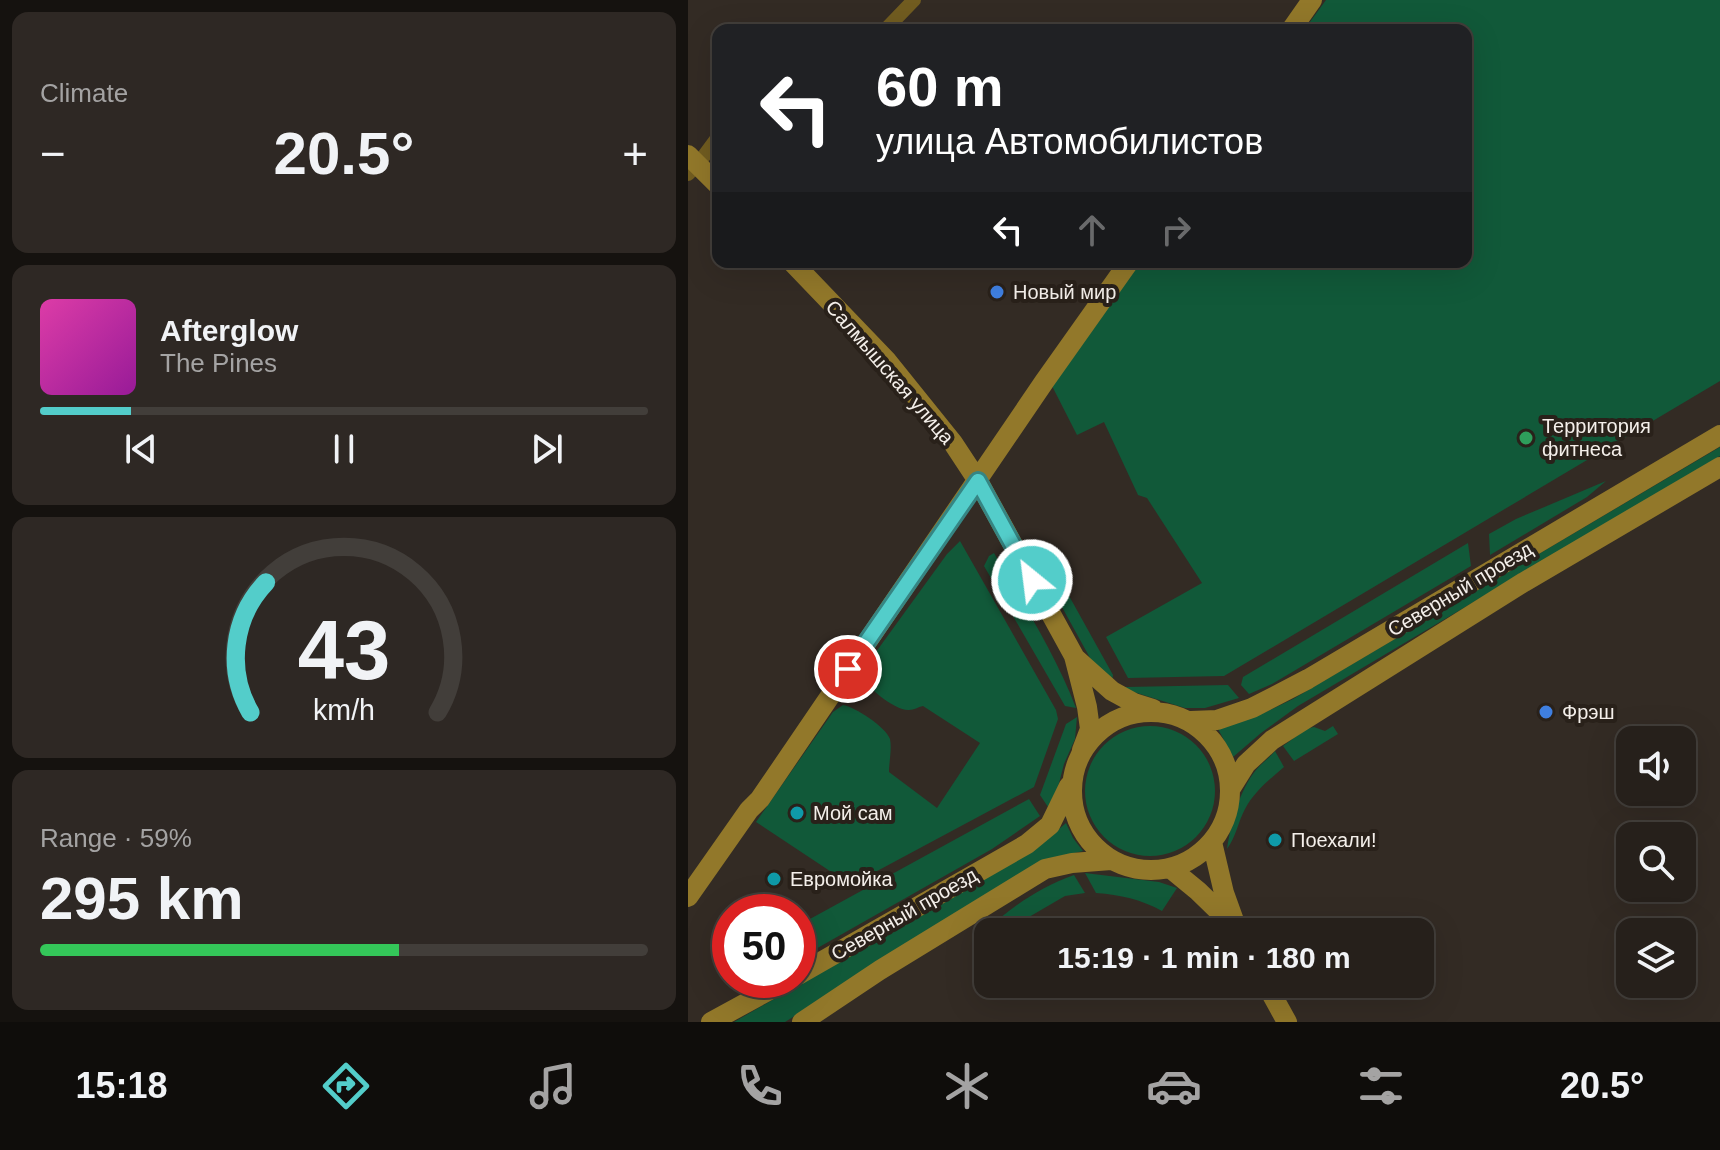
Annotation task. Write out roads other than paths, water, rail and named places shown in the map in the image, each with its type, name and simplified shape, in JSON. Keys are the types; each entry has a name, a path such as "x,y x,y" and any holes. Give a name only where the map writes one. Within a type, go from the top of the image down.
{"main road":[{"path":"1295,24 1312,0"},
{"path":"691,164 712,180"},
{"name":"Салмышская улица","path":"798,268 887,361 953,443 978,481 1074,656"},
{"path":"688,897 760,799 1125,268"},
{"name":"Северный проезд","path":"1191,721 1217,720 1252,708 1308,679 1720,435"},
{"name":"Северный проезд","path":"1231,788 1246,764 1272,740 1524,582 1720,467"},
{"path":"1074,656 1112,691 1134,703 1191,721 1220,750 1228,768 1231,788 1227,817 1212,842 1193,859 1170,868 1139,870 1111,860 1093,845 1080,827 1072,805 1071,783 1090,729 1074,656"},
{"path":"1082,750 1101,728 1127,714 1156,711"},
{"name":"Северный проезд","path":"816,965 1027,844 1050,825 1071,783"},
{"path":"1212,842 1233,918"},
{"name":"Северный проезд","path":"802,1022 880,970 1045,869 1111,860"},
{"path":"1170,868 1225,918"},
{"path":"711,1022 755,998"},
{"path":"1274,998 1287,1022"}],"street":[{"path":"891,24 914,0"},
{"path":"691,164 712,143"}],"place":[{"name":"Новый мир","path":"997,292"},
{"name":"Территория фитнеса","path":"1526,438"},
{"name":"Фрэш","path":"1546,712"},
{"name":"Мой сам","path":"797,813"},
{"name":"Поехали!","path":"1275,840"},
{"name":"Евромойка","path":"774,879"}]}
